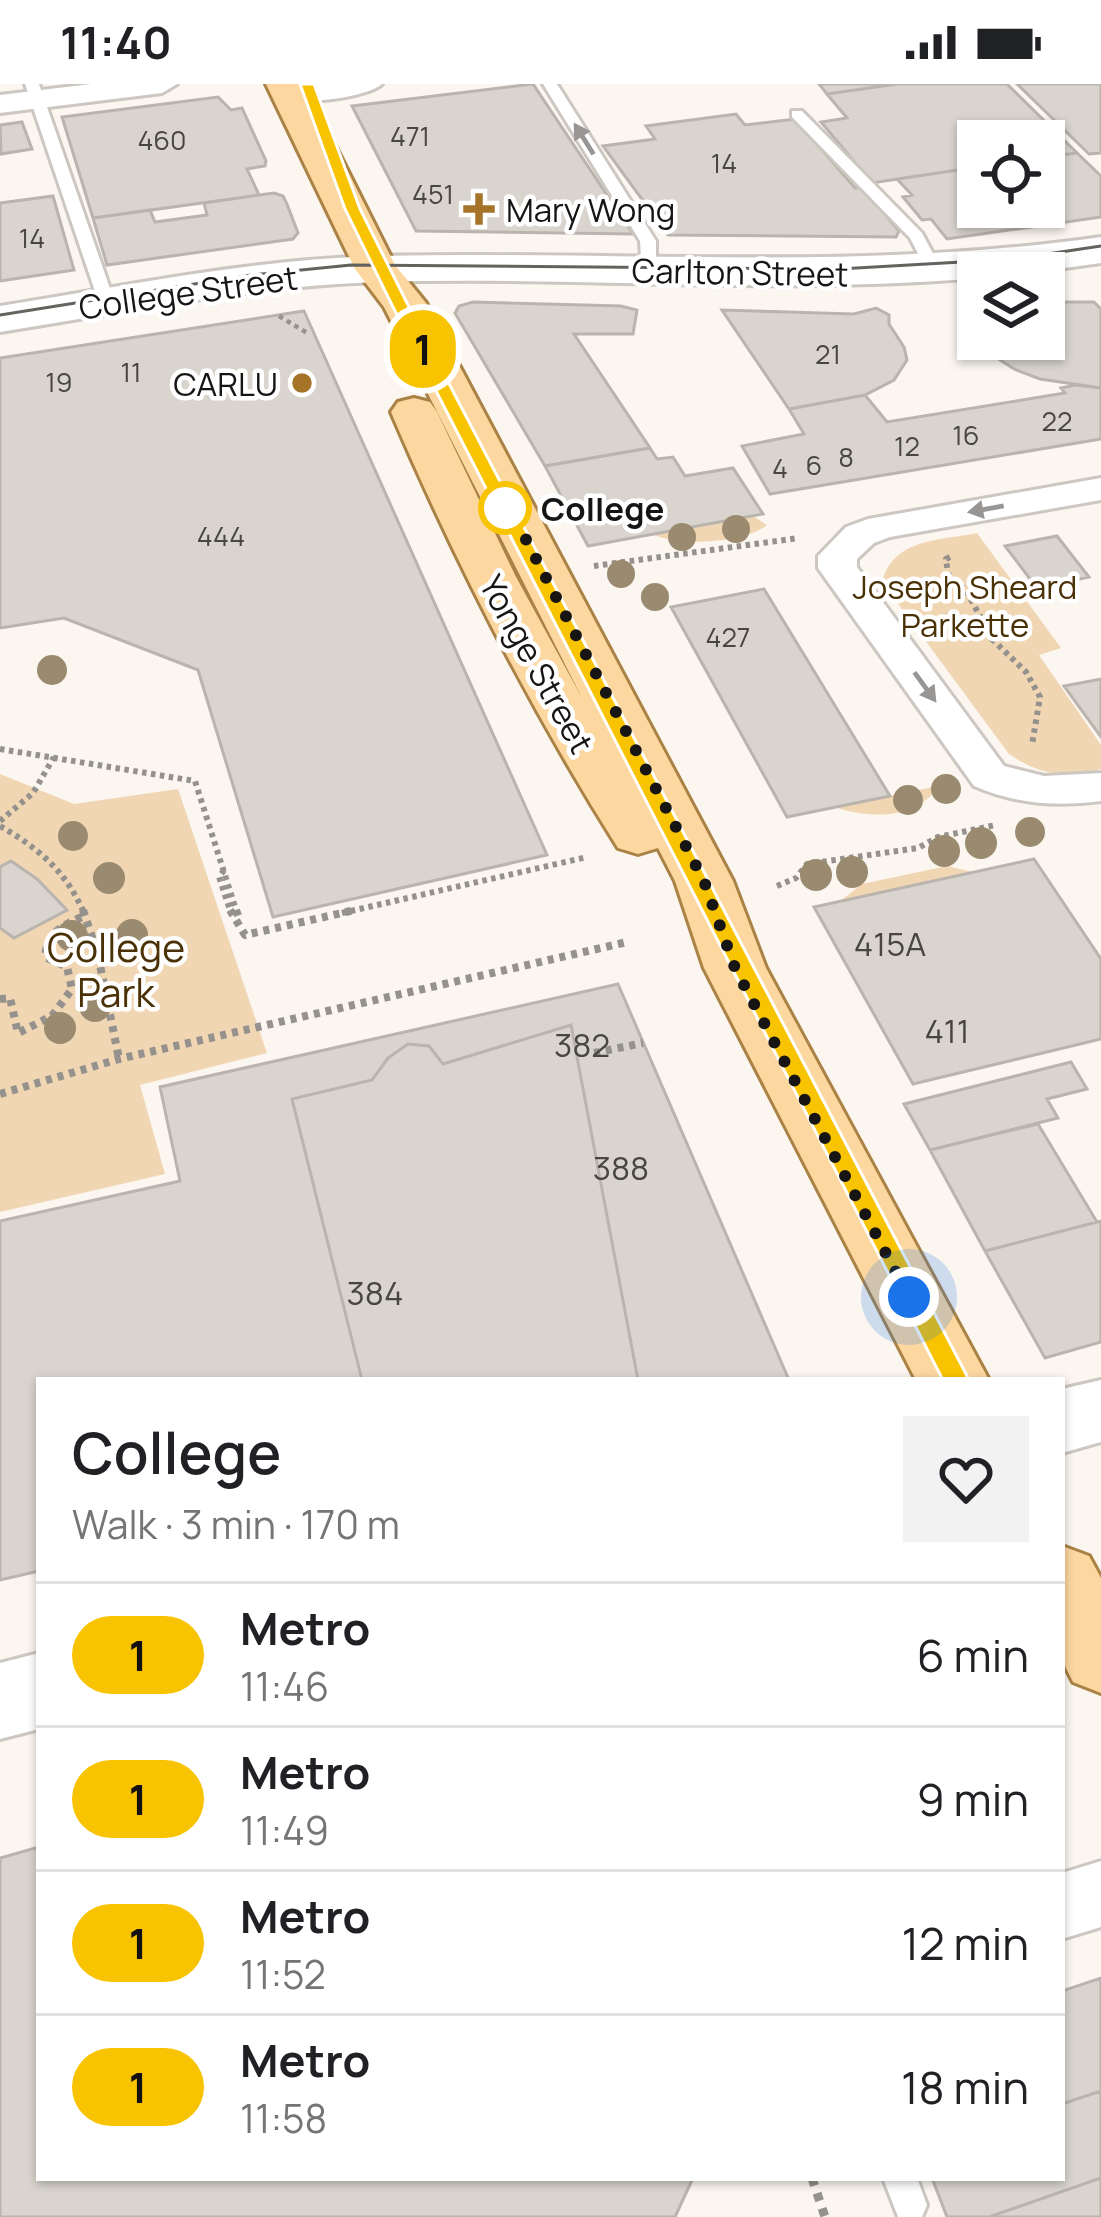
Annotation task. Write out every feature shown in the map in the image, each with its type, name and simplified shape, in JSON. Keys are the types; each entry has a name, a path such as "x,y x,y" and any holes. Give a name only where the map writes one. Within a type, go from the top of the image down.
{"main road":[{"name":"Yonge Street","path":"287,89 376,269 404,303 704,881 735,968 951,1377"},
{"name":"Carlton Street","path":"376,269 934,272 1101,250"},
{"name":"Yonge Street","path":"376,269 367,305 474,549 580,748 671,884 735,968"},
{"name":"College Street","path":"0,319 376,269"},
{"path":"1065,1420 1101,1411"},
{"path":"1065,1587 1101,1656"},
{"path":"0,1701 36,1692"}],"street":[{"path":"0,104 35,92 162,84"},
{"path":"287,89 367,84"},
{"path":"1101,489 882,527 828,547 838,568 989,776 1016,788 1053,793 1101,787"},
{"path":"1065,1905 1101,1894"}],"lane":[{"path":"550,84 648,241 649,273"},
{"path":"35,92 107,303"},
{"path":"797,114 917,236 934,272"}],"path":[{"path":"274,313 309,334"},
{"path":"545,577 780,539 828,547"},
{"path":"777,886 796,878 807,864 918,848 1016,788 1040,697 1026,672 992,640 966,590 948,574 946,559 958,553"},
{"path":"0,749 195,781 224,870 219,877 232,917 240,921 245,934 587,857"},
{"path":"54,757 33,793 0,823 50,855 67,873 87,914 118,1059"},
{"path":"0,999 10,998 18,1034 52,1016 72,989 67,967 45,958 45,944 55,928 87,914"},
{"path":"1,1093 118,1059 627,942"},
{"path":"594,1053 644,1042"},
{"path":"813,2181 825,2217"}],"green space":[{"path":"753,516 767,525 728,539 678,541 652,534"},
{"name":"Joseph Sheard Parkette","path":"977,533 1061,648 1039,655 1101,745 1101,769 1053,773 1009,754 882,582 896,557 907,549"},
{"name":"College Park","path":"0,774 74,804 178,789 267,1053 140,1085 165,1174 0,1212"},
{"path":"938,786 918,805 892,814 835,807"},
{"path":"947,866 973,872 839,902 862,884"}],"building":[{"path":"533,84 633,234 416,231 352,106"},
{"path":"819,84 897,84 827,94"},
{"path":"897,84 1007,84 1044,120 957,120 957,170 872,183 821,122 847,118 827,94"},
{"path":"1017,84 1101,84 1101,153 1089,154 1065,131 1065,120 1054,120"},
{"path":"218,97 231,110 242,108 266,161 265,166 247,169 259,195 93,218 62,117"},
{"path":"736,114 745,125 795,119 855,188 862,187 899,231 896,237 668,235 603,146 655,139 646,126"},
{"path":"22,122 32,149 1,154 0,125"},
{"path":"1077,153 1101,176 1101,217 1065,222 1065,154"},
{"path":"957,170 957,228 1024,228 947,239 931,219 922,220 903,197 912,195 897,179"},
{"path":"274,193 287,204 298,233 293,239 107,265 93,218 150,210 155,222 207,215 204,203"},
{"path":"53,196 74,270 0,281 0,203"},
{"path":"473,302 637,310 633,334 574,334 650,448 545,466 455,313 459,306"},
{"path":"1065,302 1094,302 1101,309 1101,388 1040,379 1000,360 1065,360"},
{"path":"876,308 889,315 889,324 904,347 907,360 894,380 865,395 789,409 722,310 854,314"},
{"name":"College Park","path":"304,311 547,855 273,917 198,670 64,618 0,628 0,358"},
{"path":"1061,388 1101,388 1101,439 770,494 742,446 804,434 789,409 865,395 887,422 1065,393"},
{"path":"650,448 657,459 673,457 685,476 733,468 763,514 588,546 545,466"},
{"path":"1057,536 1089,577 1037,588 1005,546"},
{"path":"764,589 890,796 787,817 671,607"},
{"path":"1101,679 1101,737 1064,686"},
{"path":"1034,859 1101,959 1101,1039 913,1084 814,907"},
{"path":"11,861 67,910 14,938 0,928 0,867"},
{"path":"618,984 788,1377 36,1377 36,1572 0,1580 0,1221 180,1181 160,1087"},
{"path":"571,1025 637,1377 361,1377 292,1099 372,1080 388,1058 408,1044 429,1046 443,1064"},
{"path":"1071,1062 1087,1089 1047,1099 1058,1118 930,1150 904,1104"},
{"path":"1038,1124 1097,1222 985,1251 930,1150"},
{"path":"1101,1221 1101,1342 1045,1358 985,1251"},
{"path":"36,1848 36,2181 692,2181 675,2217 0,2217 0,1858"},
{"path":"1101,1978 1101,2091 1065,2103 1065,1990"},
{"path":"1101,2091 1101,2178 989,2217 947,2217 933,2181 1065,2181 1065,2103"},
{"path":"1101,2178 1101,2217 989,2217"}],"tram line":[{"path":"0,315 251,275 351,265 839,269 1014,259 1101,246"}],"metro line":[{"name":"1","path":"307,84 352,209 400,305 954,1377"}],"place":[{"name":"Mary Wong","path":"479,209"},
{"name":"CARLU","path":"302,383"},
{"name":"College","path":"505,508"}],"route":[{"path":"505,508 508,505 704,881 735,968 909,1297"}]}
